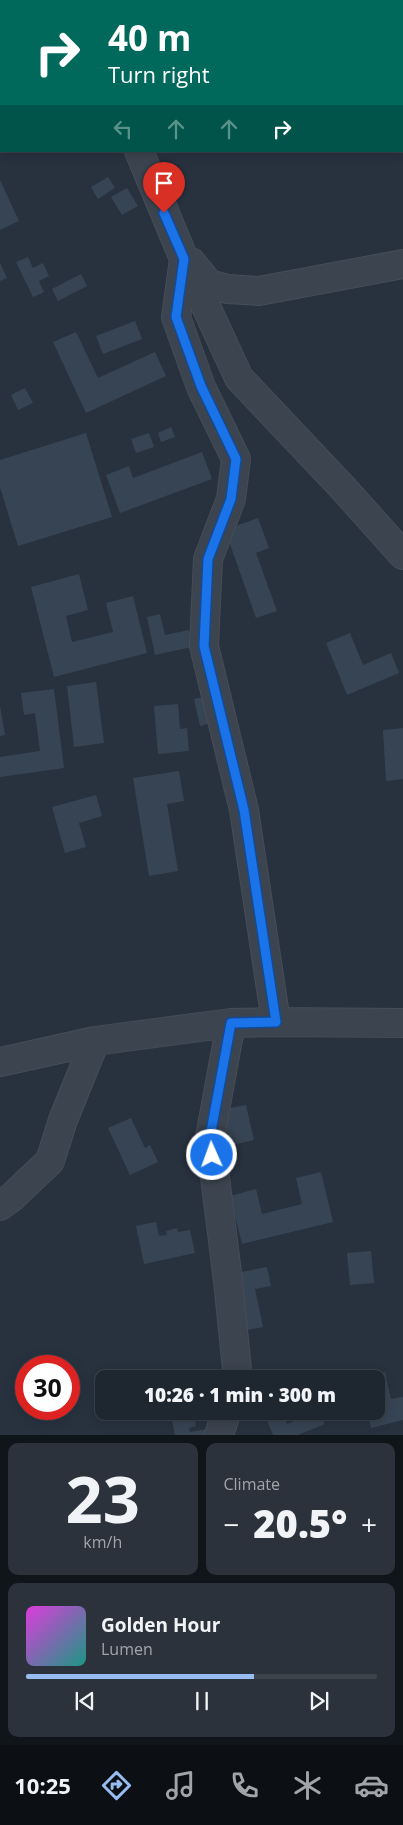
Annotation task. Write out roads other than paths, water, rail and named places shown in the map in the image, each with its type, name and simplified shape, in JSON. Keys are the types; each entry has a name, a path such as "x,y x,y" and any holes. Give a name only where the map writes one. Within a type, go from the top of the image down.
{"street":[{"path":"139,152 181,252 239,378 343,488 403,555"},
{"path":"181,252 209,284 227,289 259,291 403,264"},
{"path":"181,252 176,317 201,386 236,459 231,499 208,559 204,646 244,810 276,1022"},
{"path":"231,1023 210,1137 237,1370"},
{"path":"0,1062 95,1041 231,1023 403,1023"},
{"path":"0,1206 50,1161 63,1120 95,1041"},
{"path":"219,1435 224,1420"}]}
